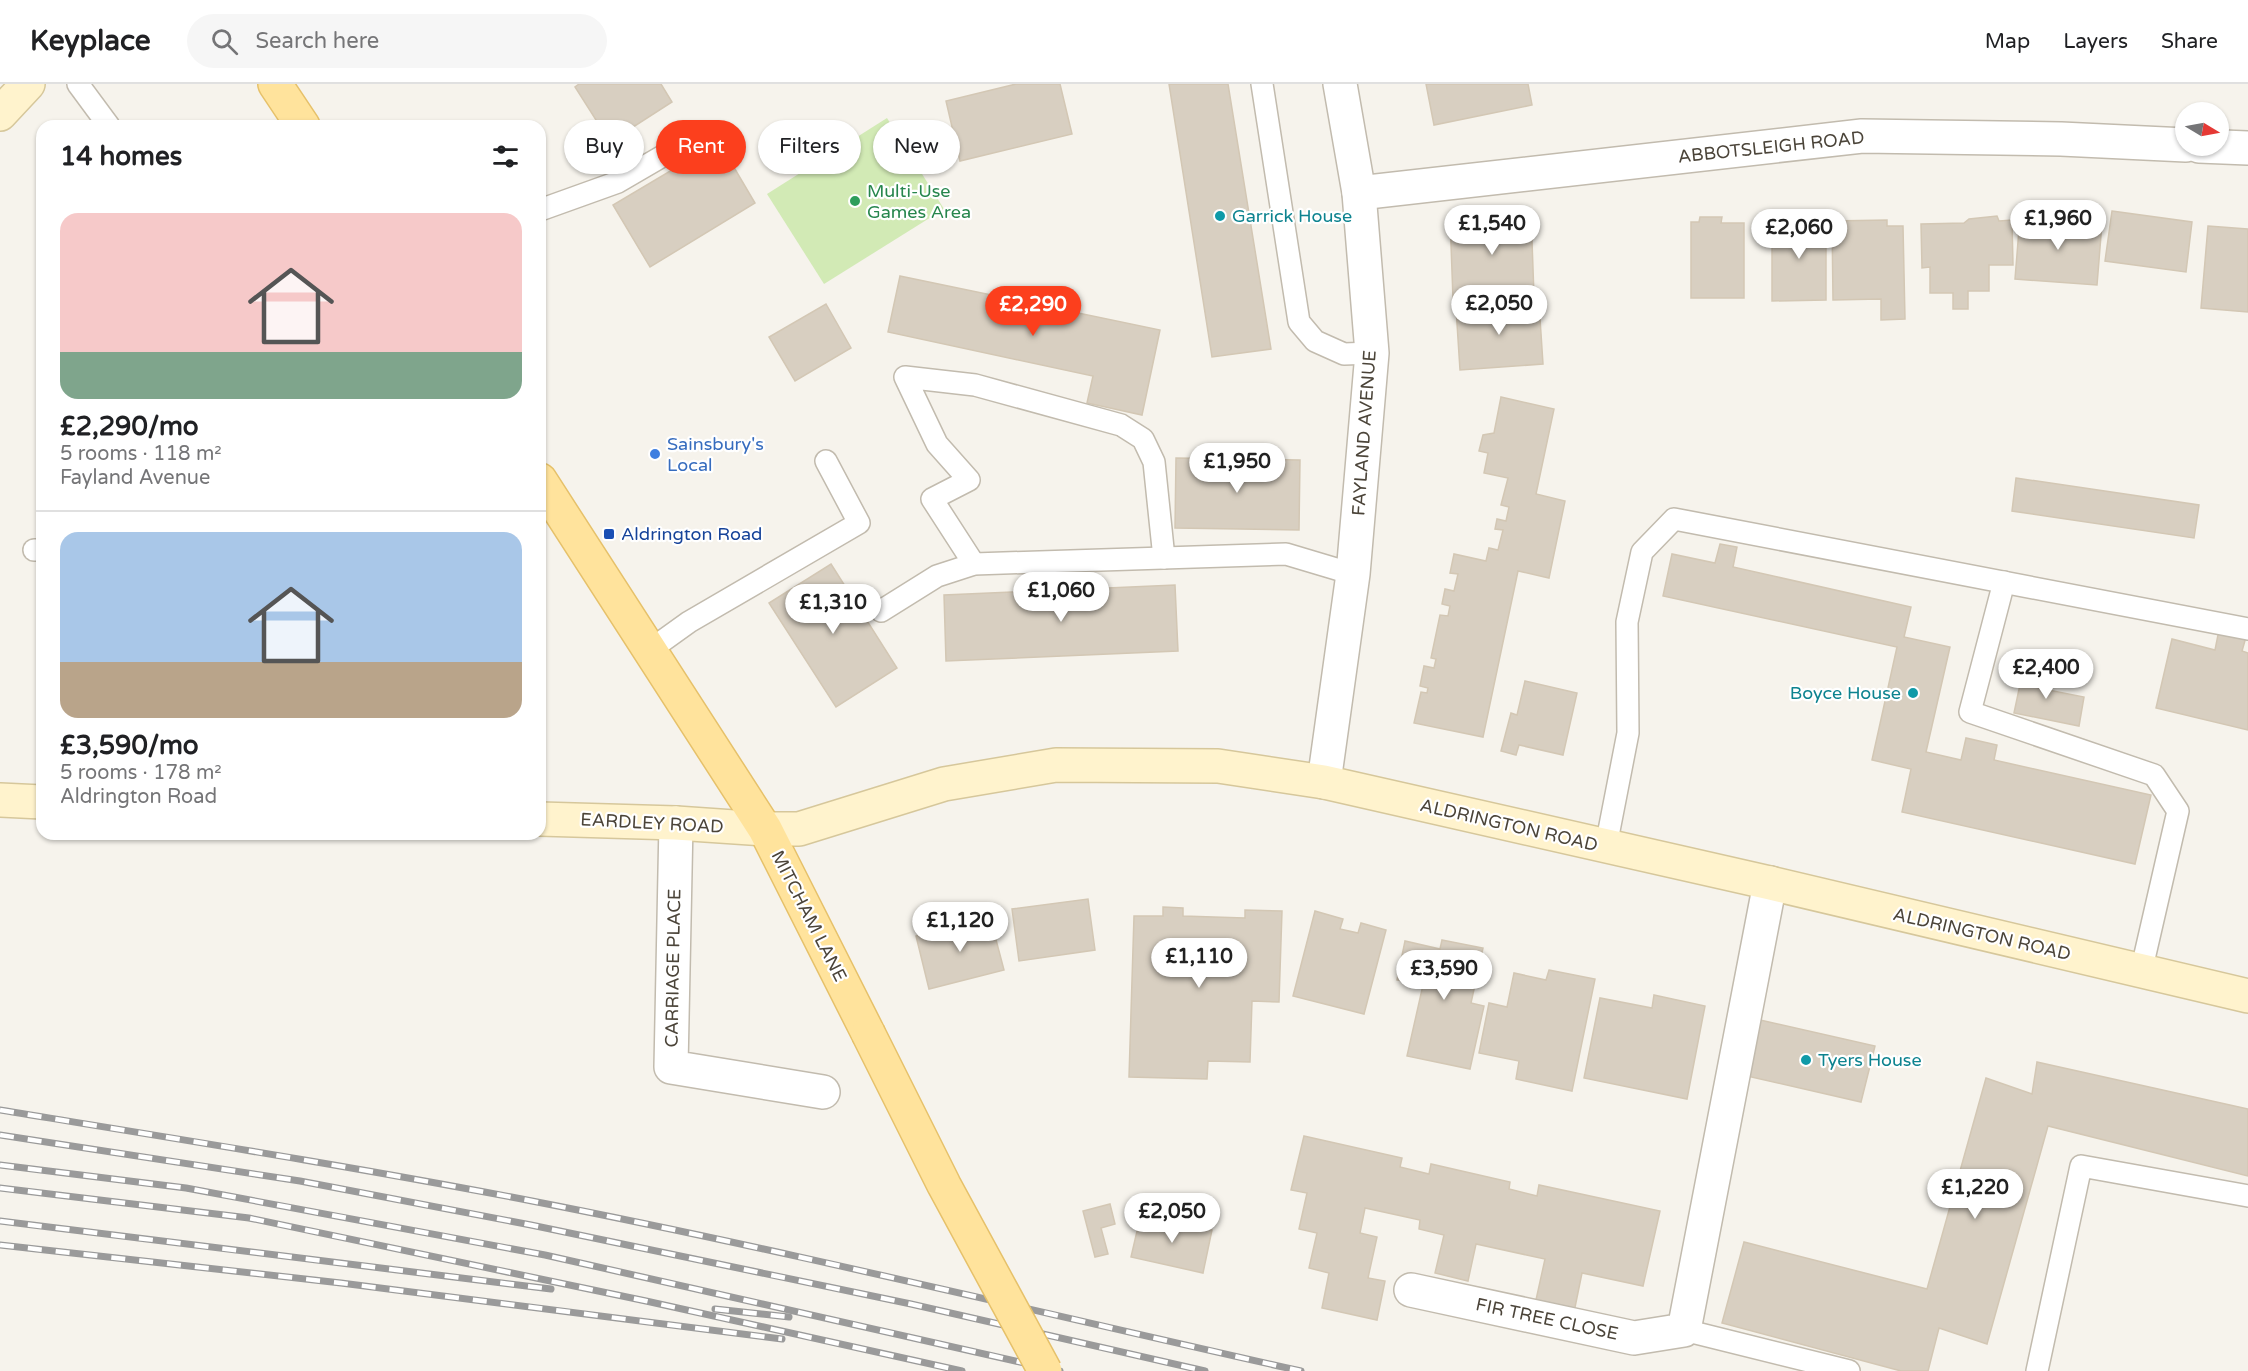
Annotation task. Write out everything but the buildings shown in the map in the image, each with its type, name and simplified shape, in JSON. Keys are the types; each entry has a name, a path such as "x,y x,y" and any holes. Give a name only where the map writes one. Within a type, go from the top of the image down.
{"main road":[{"path":"275,84 299,120"},
{"name":"MITCHAM LANE","path":"546,489 765,830 944,1185 1045,1371"}],"street":[{"path":"0,114 28,84"},
{"name":"FAYLAND AVENUE","path":"1324,782 1353,573 1372,353 1359,193 1340,84"},
{"name":"ABBOTSLEIGH ROAD","path":"1359,193 1862,136 2061,139 2175,144"},
{"path":"2229,147 2248,148"},
{"name":"ALDRINGTON ROAD","path":"765,830 799,829 944,784 1056,765 1218,766 1324,782 1770,883 2248,996"},
{"path":"0,800 36,802"},
{"name":"EARDLEY ROAD","path":"546,819 676,823 765,830"},
{"name":"CARRIAGE PLACE","path":"676,823 671,1066 823,1092"},
{"path":"1684,1330 1770,883"},
{"name":"FIR TREE CLOSE","path":"1411,1290 1634,1338 1684,1330"}],"lane":[{"path":"78,84 105,120"},
{"path":"1262,84 1299,322 1315,341 1344,354 1372,353"},
{"path":"546,208 618,182 656,160"},
{"path":"974,564 932,499 969,480 937,444 905,377 986,388 1121,425 1143,439 1154,462 1164,558"},
{"path":"650,650 688,622 859,523 825,461"},
{"path":"1606,846 1629,733 1627,622 1642,552 1674,519 2248,629"},
{"path":"881,611 937,576 974,564 1286,554 1353,573"},
{"path":"2004,582 1970,712 2154,774 2178,810 2141,972"},
{"path":"2037,1371 2081,1166 2248,1197"},
{"path":"1684,1330 1849,1371"}],"green space":[{"name":"Multi-Use Games Area","path":"873,127 873,174 922,174 944,209 824,284 767,194 799,174 861,174 861,134"}],"railway":[{"path":"0,1110 400,1177 629,1220 1301,1371"},
{"path":"0,1135 300,1181 531,1225 911,1304 1205,1371"},
{"path":"0,1165 186,1188 545,1255 1060,1371"},
{"path":"0,1188 249,1218 646,1301 962,1371"},
{"path":"0,1221 551,1289"},
{"path":"0,1245 341,1283 782,1339"},
{"path":"715,1309 789,1317"}],"place":[{"name":"Multi-Use Games Area","path":"855,201"},
{"name":"Garrick House","path":"1220,216"},
{"name":"Sainsbury's Local","path":"655,454"},
{"name":"Aldrington Road","path":"609,534"},
{"name":"Boyce House","path":"1913,693"},
{"name":"Tyers House","path":"1806,1060"}]}
